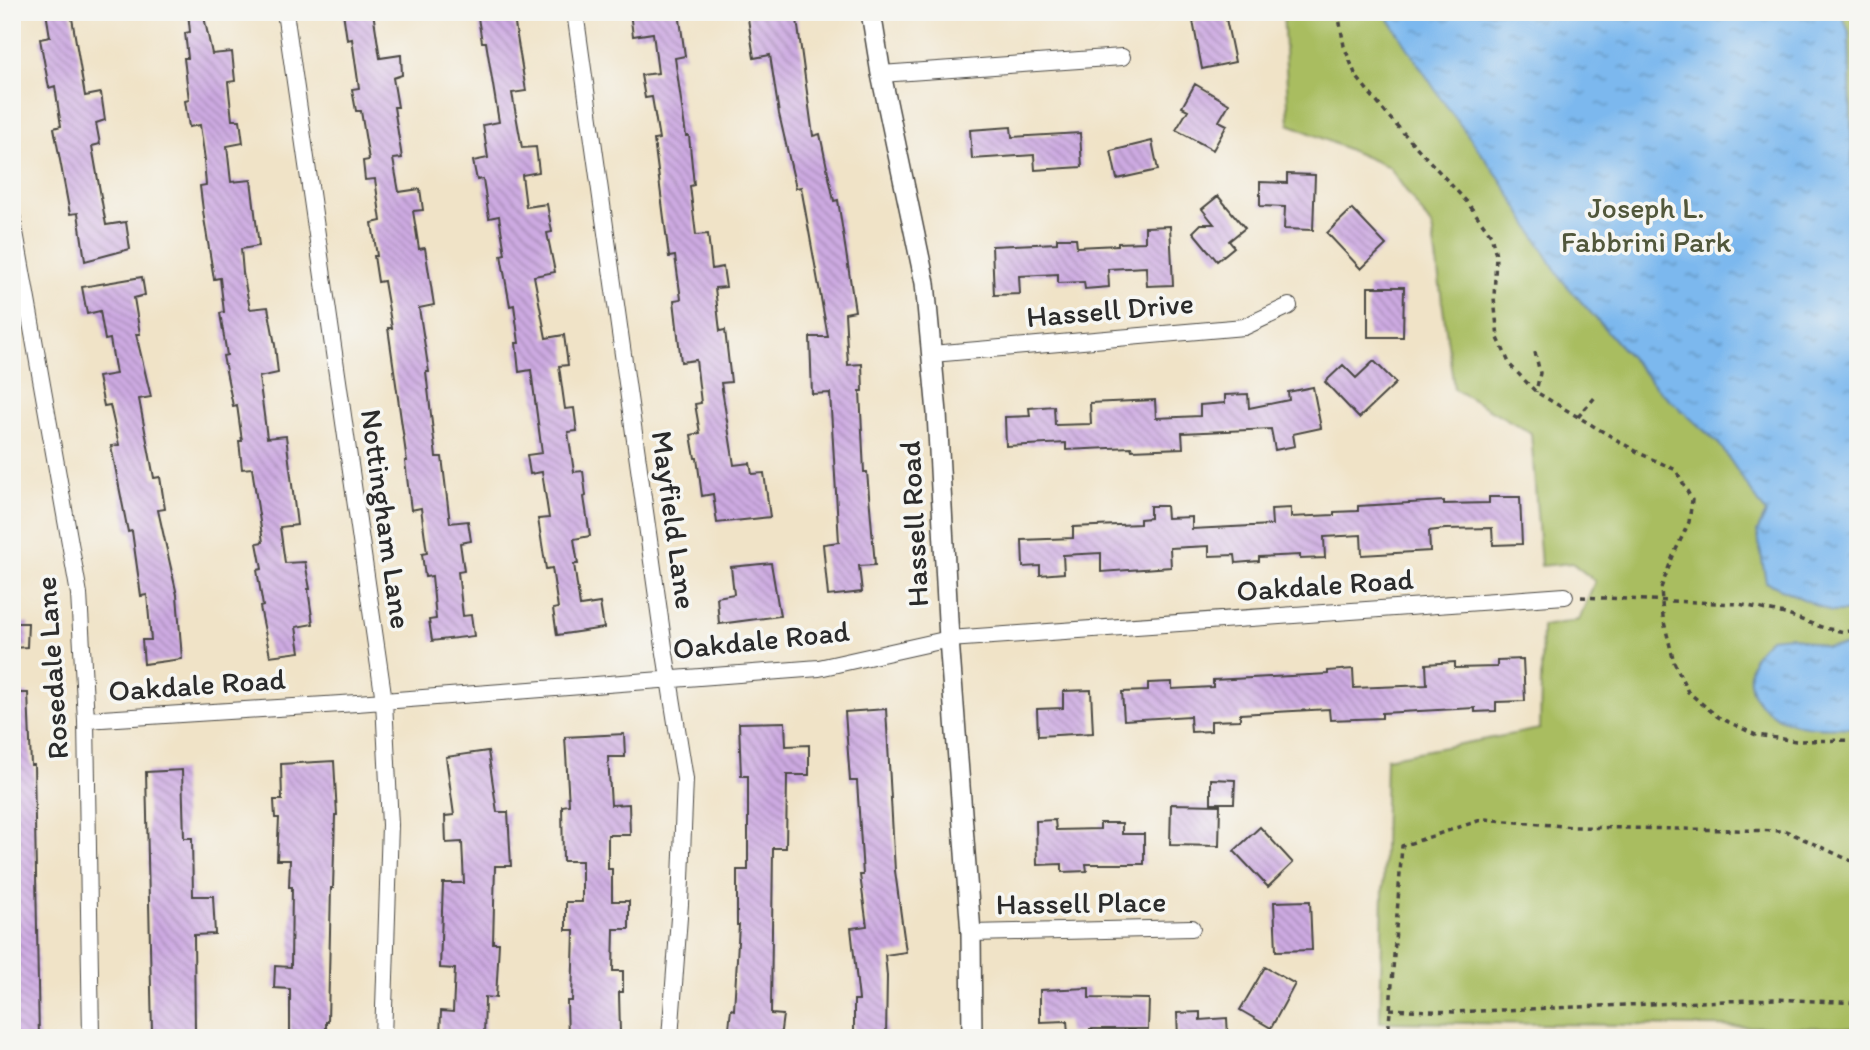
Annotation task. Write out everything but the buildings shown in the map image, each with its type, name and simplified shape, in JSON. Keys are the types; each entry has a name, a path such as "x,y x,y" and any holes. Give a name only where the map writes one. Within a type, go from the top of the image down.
{"street":[{"name":"Nottingham Lane","path":"285,12 384,701 390,825 383,1038"},
{"name":"Mayfield Lane","path":"575,12 668,678 685,779 680,904 670,1038"},
{"name":"Hassell Road","path":"871,12 881,74 925,283 932,354 949,639 971,933 972,1038"},
{"path":"881,74 1122,57"},
{"name":"Rosedale Lane","path":"12,215 79,594 86,720 92,1038"},
{"name":"Hassell Drive","path":"932,354 1244,327 1289,306"},
{"name":"Oakdale Road","path":"86,720 384,701 819,668 949,639 1565,596"},
{"name":"Hassell Place","path":"971,933 1192,928"}],"path":[{"path":"1338,12 1344,46 1356,76 1388,116 1467,202 1491,235 1496,255 1494,298 1498,338 1510,365 1536,391 1639,453 1676,470 1692,500 1689,522 1661,588 1663,618 1674,662 1688,692 1718,717 1756,735 1796,741 1858,740"},
{"path":"1535,352 1540,373 1536,391"},
{"path":"1578,417 1595,396"},
{"path":"1565,596 1739,604 1785,614 1824,628 1845,632 1858,629"},
{"path":"1388,1038 1402,846 1484,820 1574,827 1786,831 1858,864"},
{"path":"1390,1009 1453,1012 1775,999 1858,1003"}],"green space":[{"name":"Joseph L. Fabbrini Park","path":"1283,12 1858,12 1858,1028 1380,1022 1386,758 1540,729 1542,626 1579,620 1595,581 1572,563 1541,566 1531,433 1454,389 1432,227 1389,167 1289,124"}],"water":[{"path":"1384,12 1841,12 1849,32 1854,241 1858,247 1858,612 1831,612 1766,582 1757,532 1766,513 1719,444 1657,388 1561,279 1501,180 1442,100"},
{"path":"1790,636 1826,647 1858,645 1858,728 1800,725 1775,716 1756,699 1750,674 1754,656 1770,638"}]}
